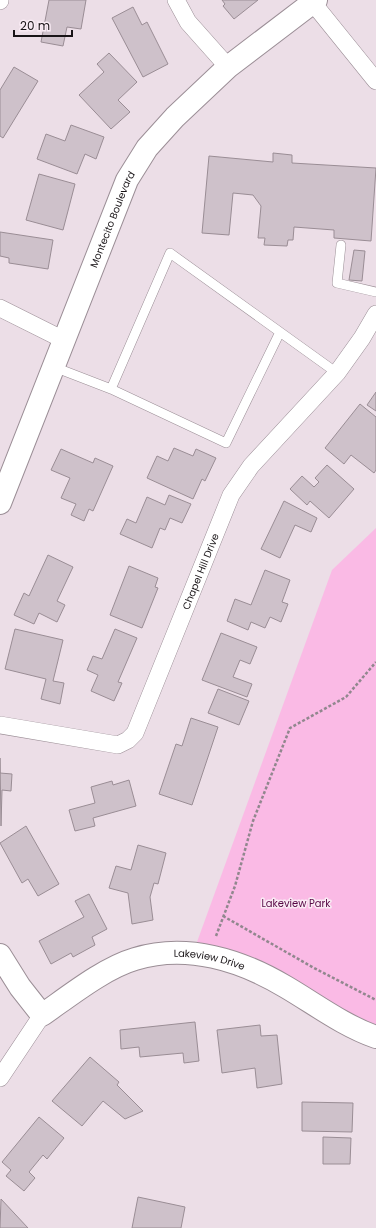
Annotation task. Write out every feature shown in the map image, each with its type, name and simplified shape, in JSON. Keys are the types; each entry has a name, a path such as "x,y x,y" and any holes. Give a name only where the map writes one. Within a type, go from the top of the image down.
{"street":[{"path":"176,0 188,22 228,67"},
{"path":"315,1 376,81"},
{"name":"Montecito Boulevard","path":"0,503 127,180 147,148 175,117 228,67 315,1"},
{"path":"0,308 64,340"},
{"name":"Chapel Hill Drive","path":"0,725 118,745 128,740 135,733 231,495 251,466 336,373 362,338 376,314"},
{"name":"Lakeview Drive","path":"42,1015 94,979 134,959 161,953 193,953 248,967 284,986 361,1032 376,1037"},
{"path":"0,955 20,987 42,1015 0,1078"}],"lane":[{"path":"341,245 337,283 376,292"},
{"path":"111,389 170,253 336,373"},
{"path":"54,367 111,389 226,443 280,332"}],"path":[{"path":"208,956 235,886 253,821 290,728 346,697 376,662"},
{"path":"223,916 314,968 376,1000"}],"green space":[{"name":"Lakeview Park","path":"376,528 376,1037 193,953 332,570"}],"building":[{"path":"49,0 86,0 81,29 67,27 63,46 41,42"},
{"path":"222,0 258,0 234,19 223,6 225,4"},
{"path":"133,7 142,25 147,22 168,64 143,77 112,18"},
{"path":"109,53 137,82 118,100 130,112 111,129 79,95 104,72 97,64"},
{"path":"14,67 38,81 3,138 0,136 0,90"},
{"path":"71,125 104,137 96,159 85,154 77,174 37,159 46,134 65,141"},
{"path":"273,153 292,155 292,163 376,168 371,241 334,238 334,230 294,227 293,240 288,240 287,246 264,245 265,238 258,238 261,206 253,195 233,193 229,235 202,233 209,156 273,162"},
{"path":"39,174 75,184 63,230 26,220"},
{"path":"0,232 53,240 48,269 9,263 9,258 0,256"},
{"path":"354,250 365,251 362,281 349,280"},
{"path":"376,392 376,411 367,405"},
{"path":"360,404 376,417 376,470 374,473 351,455 344,464 325,448"},
{"path":"174,448 193,456 196,449 216,458 205,481 202,479 193,499 147,478 157,456 168,461"},
{"path":"61,449 93,463 95,458 113,466 93,511 89,509 84,521 71,515 76,504 61,498 70,478 51,470"},
{"path":"327,465 354,489 329,518 310,501 307,505 290,489 302,476 314,487 319,482 315,478"},
{"path":"169,495 191,504 182,523 170,518 165,530 160,528 152,548 120,534 127,519 136,523 147,497 165,505"},
{"path":"284,501 317,518 311,532 295,525 280,558 261,549"},
{"path":"48,555 73,567 57,601 65,605 57,622 39,613 34,624 14,615 24,593 29,596"},
{"path":"129,566 158,578 155,587 158,588 142,628 110,615"},
{"path":"265,570 290,580 282,602 288,604 281,622 270,617 265,628 251,622 248,630 227,621 235,599 251,605"},
{"path":"15,629 63,640 53,681 64,683 60,704 41,699 46,679 5,669"},
{"path":"115,629 137,638 118,682 122,683 114,701 91,691 98,675 87,670 93,656 102,659"},
{"path":"221,633 257,647 250,664 240,660 233,677 252,684 247,697 202,680"},
{"path":"218,689 249,701 239,725 208,713"},
{"path":"191,718 218,727 192,805 159,794 176,744 182,746"},
{"path":"0,773 12,774 11,791 2,790 1,826"},
{"path":"129,780 136,806 93,818 95,826 75,831 69,810 95,803 91,787 112,781 113,785"},
{"path":"26,826 59,884 38,896 28,879 22,883 0,843"},
{"path":"138,845 166,853 158,884 154,883 150,897 153,920 132,924 128,893 109,888 116,866 131,870"},
{"path":"89,894 107,929 92,937 95,945 73,957 71,953 51,964 39,941 84,917 75,901"},
{"path":"195,1022 199,1061 184,1063 183,1053 140,1057 139,1047 121,1049 120,1030"},
{"path":"260,1025 261,1036 277,1035 282,1084 257,1088 255,1068 222,1073 217,1030"},
{"path":"90,1057 119,1082 117,1085 143,1111 125,1119 103,1101 82,1126 52,1101"},
{"path":"302,1102 353,1103 352,1132 302,1131"},
{"path":"39,1117 64,1138 47,1159 43,1155 29,1172 35,1178 24,1191 6,1176 11,1170 2,1162"},
{"path":"323,1137 351,1138 350,1164 323,1164"},
{"path":"138,1197 185,1207 181,1228 132,1228"},
{"path":"1,1199 28,1228 0,1228"}]}
